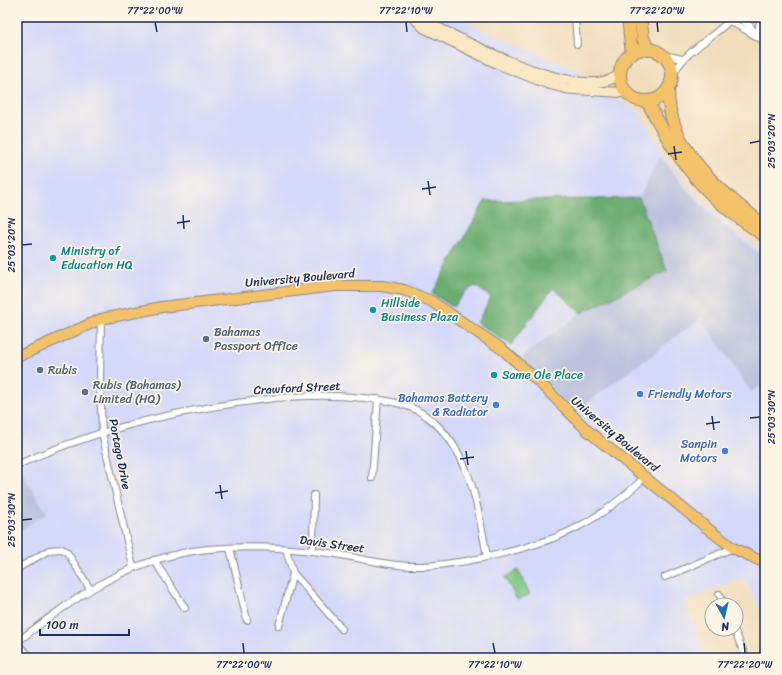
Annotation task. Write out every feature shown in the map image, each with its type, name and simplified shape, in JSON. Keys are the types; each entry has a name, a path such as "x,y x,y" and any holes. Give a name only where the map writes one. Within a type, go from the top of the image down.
{"highway":[{"path":"628,17 632,54"},
{"path":"640,17 643,38 654,52 669,64 672,77 668,89 668,108 684,144 707,176 729,197 765,226"},
{"path":"654,52 632,54 624,63 620,73 622,84 628,93 636,99 647,101 658,98 668,89"},
{"path":"647,101 672,146 694,176 722,204 765,236"}],"main road":[{"path":"412,18 429,23 548,76 576,82 594,83 611,79 620,73"},
{"path":"412,18 424,28 529,77 568,89 628,93"},
{"name":"University Boulevard","path":"17,357 101,320 162,307 335,286 382,286 404,290 436,304 502,349 540,382 588,431 733,548 765,562"}],"street":[{"path":"575,17 577,44"},
{"path":"738,17 750,26 756,35"},
{"path":"756,35 761,17"},
{"path":"672,77 682,58 700,47 731,19 746,31 756,35 765,42"},
{"path":"654,52 682,58"},
{"name":"Portago Drive","path":"101,320 100,383 102,433 134,567"},
{"name":"Crawford Street","path":"17,465 55,448 144,420 207,408 272,398 321,395 398,402 429,418 457,453 468,472 473,488 486,557"},
{"path":"372,478 378,399"},
{"name":"Davis Street","path":"17,643 66,605 90,589 134,567 154,560 194,551 230,548 286,549 387,564 411,566 426,566 486,557 540,544 585,524 622,500 645,477"},
{"path":"310,552 312,547 314,495"},
{"path":"230,548 246,620"},
{"path":"665,577 733,548"},
{"path":"17,569 49,550 62,549 67,552 90,589"},
{"path":"286,549 293,573 342,629"},
{"path":"154,560 185,608"},
{"path":"279,626 293,573"},
{"path":"737,637 746,658"},
{"path":"17,643 32,658"}],"shaded area":[{"path":"17,17 455,17 580,72 640,113 663,154 693,192 727,224 765,253 765,621 745,577 684,601 707,658 17,658"},
{"path":"660,156 689,192 706,210 765,258 765,383 751,392 701,318 574,413 519,360 581,313 667,271 639,198"},
{"path":"20,469 47,513 17,532 17,470"}],"green space":[{"path":"639,198 667,271 581,313 553,288 511,345 477,323 491,297 475,286 465,292 453,307 432,294 485,201"},
{"path":"518,570 530,594 517,600 505,577"}],"place":[{"name":"Ministry of Education HQ","path":"53,258"},
{"name":"Hillside Business Plaza","path":"373,310"},
{"name":"Bahamas Passport Office","path":"206,339"},
{"name":"Rubis","path":"40,370"},
{"name":"Same Ole Place","path":"494,375"},
{"name":"Rubis (Bahamas) Limited (HQ)","path":"85,392"},
{"name":"Friendly Motors","path":"640,394"},
{"name":"Bahamas Battery & Radiator","path":"496,405"},
{"name":"Sanpin Motors","path":"725,451"}]}
